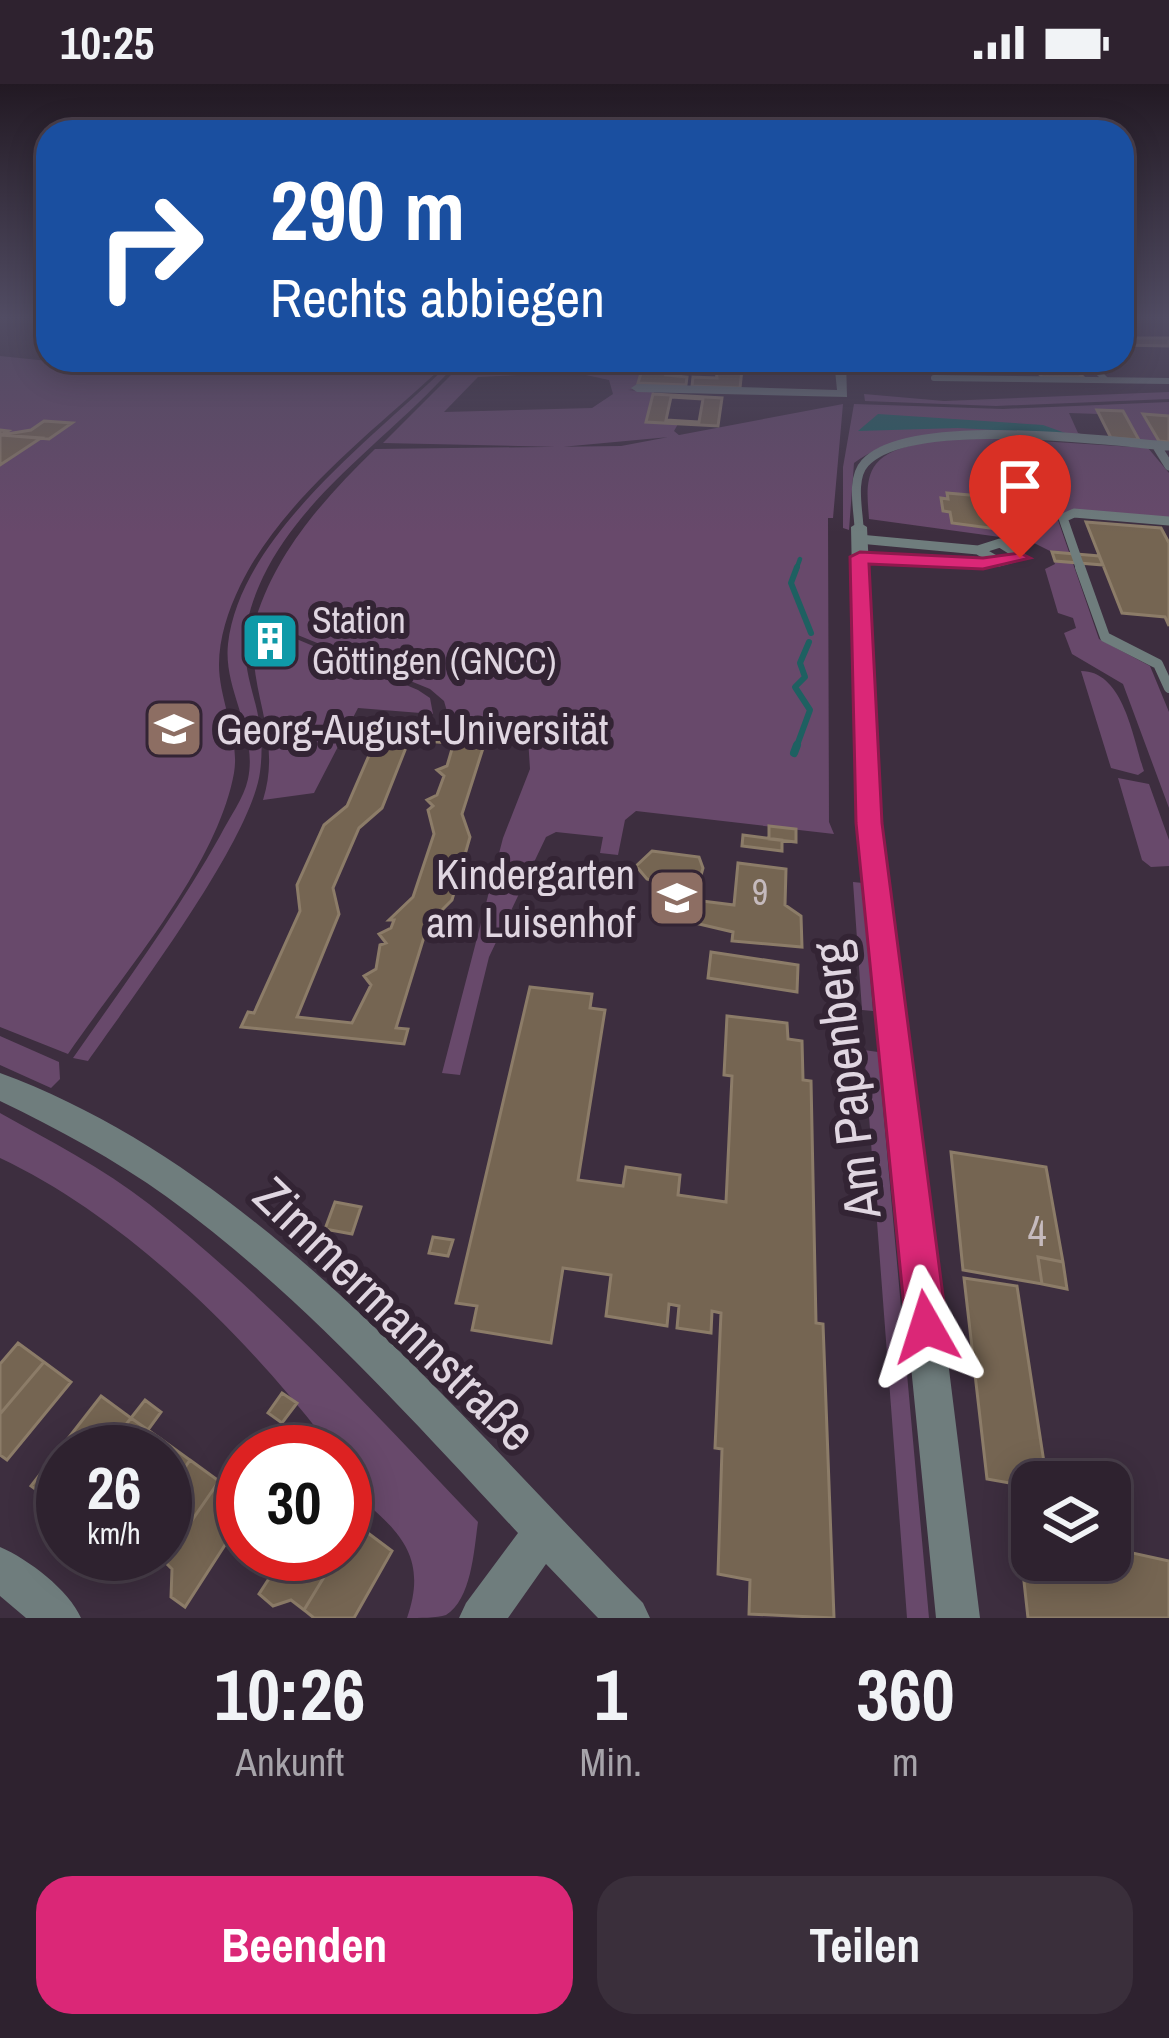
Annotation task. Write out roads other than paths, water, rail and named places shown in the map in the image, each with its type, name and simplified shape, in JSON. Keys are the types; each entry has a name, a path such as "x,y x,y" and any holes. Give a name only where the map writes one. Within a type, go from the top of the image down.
{"street":[{"path":"726,391 843,391"},
{"name":"Am Papenberg","path":"859,541 874,872 958,1618"},
{"name":"Zimmermannstraße","path":"0,1085 44,1103 121,1147 247,1238 333,1316 628,1618"},
{"path":"481,1618 543,1534"},
{"path":"0,1568 59,1618"}],"lane":[{"path":"859,541 858,475 872,456 887,448 980,435 1169,446"},
{"path":"1156,445 1169,466"},
{"path":"1169,521 1074,513 1063,518 1106,637 1158,664 1169,688"},
{"path":"859,541 978,550 999,562"},
{"path":"859,541 999,562 1017,560 1021,552 993,542 978,550"}],"waterway":[{"path":"796,570 800,559"},
{"path":"797,567 791,583 811,633"},
{"path":"796,748 810,710 795,687 805,677 800,663 809,642"},
{"path":"794,753 797,745"}],"place":[{"name":"Station Göttingen (GNCC)","path":"270,641"},
{"name":"Georg-August-Universität","path":"174,729"},
{"name":"Kindergarten am Luisenhof","path":"677,898"}]}
